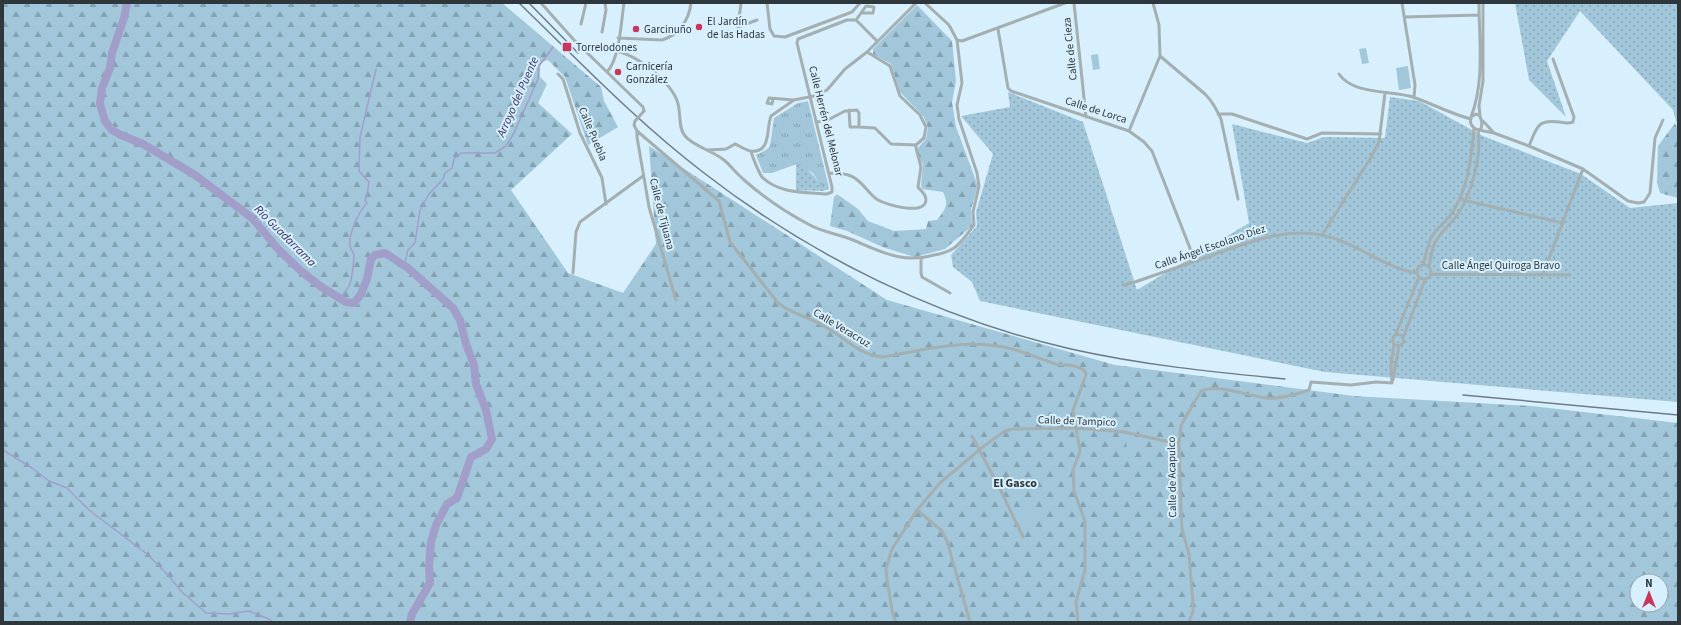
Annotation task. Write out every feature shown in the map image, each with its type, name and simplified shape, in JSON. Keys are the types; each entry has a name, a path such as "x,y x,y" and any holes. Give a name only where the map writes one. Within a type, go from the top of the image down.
{"street":[{"path":"541,3 574,40 643,107 644,111 635,121 634,125 637,131"},
{"path":"581,24 586,3"},
{"path":"602,32 606,10 605,3"},
{"path":"607,72 612,65 616,50 624,3"},
{"path":"618,38 662,40 668,38 682,26 691,3"},
{"path":"741,3 738,27 757,20"},
{"path":"767,3 770,29 774,36 784,37 852,12 860,3"},
{"path":"773,99 794,100 810,97 827,90 845,69 867,52 916,3"},
{"path":"616,50 640,61 671,89 677,99 681,128 685,137 723,159 759,192 808,225 884,253 911,259 921,259 948,252 955,247 974,225 974,212 979,186 977,173 959,119 957,105 962,83 957,40 949,25 925,3"},
{"path":"957,40 962,41 998,29 1065,3"},
{"name":"Calle de Cieza","path":"1074,3 1086,117"},
{"path":"1129,131 1160,56 1159,25 1153,3"},
{"path":"1402,3 1415,85 1414,98"},
{"path":"1392,383 1399,346 1402,344 1425,280 1431,274 1429,267 1434,244 1459,213 1471,187 1475,171 1479,136 1477,130 1472,125 1471,118 1476,106 1479,80 1479,3"},
{"path":"1483,3 1483,81 1479,106 1482,120 1494,133"},
{"path":"862,13 856,20 877,41"},
{"path":"1404,17 1479,16"},
{"name":"Calle Herrén del Melonar","path":"751,151 762,177 778,188 793,192 827,194 833,190 797,43 798,39 847,20 856,20"},
{"name":"Calle de Lorca","path":"998,29 1008,88 1011,91 1129,131 1144,142 1152,151 1195,262"},
{"path":"849,110 850,127 875,128 891,144 916,144 920,142 926,132 924,121 920,115 900,96 890,66 867,52"},
{"path":"1160,56 1210,99 1222,119 1238,199"},
{"path":"1529,146 1537,127 1541,123 1546,121 1573,122 1574,117 1553,60"},
{"name":"Calle Puebla","path":"558,74 563,79 580,133 602,178 606,204"},
{"path":"1339,74 1343,80 1349,84 1385,93 1414,98 1462,117 1471,118 1476,114 1480,116"},
{"path":"1322,235 1370,159 1379,142 1385,93"},
{"path":"784,100 784,107"},
{"path":"708,150 726,149 735,144 751,151 761,149 766,145 769,120 772,116 794,100"},
{"path":"816,122 826,122 845,110 857,110 859,113 859,127"},
{"path":"1218,114 1232,114 1307,139 1322,133 1381,134"},
{"path":"1425,280 1419,277 1417,273 1419,267 1423,265 1428,244 1433,234 1454,210 1469,176 1477,130 1482,126 1482,120"},
{"path":"1477,130 1494,133 1583,169 1633,203 1644,202 1650,193 1655,138 1662,120"},
{"name":"Calle de Tijuana","path":"637,131 636,138 648,207 676,300"},
{"name":"Calle Veracruz","path":"637,131 720,201 730,242 778,302 784,307 823,326 858,350 870,355 882,357 962,344 979,344 999,346 1057,364 1081,368 1085,370 1086,375 1073,406 1076,428"},
{"path":"829,174 845,174 856,178 874,197 886,204 904,208 919,208 925,204 926,200 925,196 918,187 921,167 916,152 916,144"},
{"path":"1543,274 1583,169"},
{"path":"573,273 576,232 580,222 643,176"},
{"path":"1459,199 1563,224"},
{"name":"Calle Ángel Escolano Díez","path":"1123,285 1277,235 1303,232 1322,235 1341,241 1402,270 1417,273"},
{"path":"921,259 922,277 950,293"},
{"path":"1423,265 1429,267"},
{"name":"Calle Ángel Quiroga Bravo","path":"1431,274 1570,275"},
{"path":"1392,383 1391,365 1394,344 1392,339 1419,277"},
{"path":"1394,336 1399,335 1403,338"},
{"path":"1394,344 1399,346"},
{"name":"Calle de Acapulco","path":"1189,622 1193,611 1193,604 1188,554 1182,529 1179,444 1184,420 1202,391 1206,388 1222,389 1266,398 1289,397 1309,390 1311,382 1351,385 1376,382 1392,383"},
{"path":"1076,428 1080,451 1073,465 1074,491 1085,521 1085,570 1076,602 1078,622"},
{"name":"Calle de Tampico","path":"896,622 893,615 886,569 892,549 917,510 940,484 979,450 1005,431 1012,429 1076,428 1124,432 1179,444"},
{"path":"972,436 1023,537"},
{"path":"917,510 942,530 947,541 970,622"}],"green space":[{"path":"3,3 502,3 601,87 604,101 618,127 588,145 565,77 548,60 540,63 540,77 547,84 538,103 572,134 511,190 568,273 623,293 656,244 649,146 887,300 1115,365 1354,396 1532,406 1678,423 1678,622 3,622"},
{"path":"1515,3 1678,3 1678,127 1673,110 1580,11 1547,61 1566,117 1529,80"},
{"path":"917,5 952,41 956,81 952,102 956,127 978,186 971,209 972,226 945,249 915,257 885,248 847,231 830,226 834,197 837,194 858,209 868,221 894,231 926,229 928,221 937,220 946,206 946,200 943,192 922,189 921,186 923,165 917,152 918,148 926,139 928,128 924,117 900,92 891,64 873,54 873,49"},
{"path":"1366,48 1369,63 1362,64 1359,49"},
{"path":"1098,54 1100,69 1093,70 1091,55"},
{"path":"1408,66 1411,88 1399,90 1396,68"},
{"path":"1008,92 1083,122 1137,290 1249,223 1232,124 1307,143 1324,137 1385,138 1390,97 1419,101 1483,136 1581,174 1630,208 1678,203 1678,402 1325,372 980,301 972,282 953,267 951,255 977,226 976,212 993,154 961,116 1010,107"},
{"path":"808,101 829,188 828,190 823,190 813,173 797,164 772,173 763,173 756,155 766,150 770,146 774,118 798,103"},
{"path":"1675,123 1678,130 1678,198 1660,193 1657,183 1658,146"},
{"path":"796,164 809,171 816,178 824,191 796,190"},
{"path":"822,276 834,285 829,291 817,282"},
{"path":"1126,436 1135,438 1136,456 1127,457"},
{"path":"1030,502 1035,523 1025,526 1020,504"}],"waterway":[{"name":"Río Guadarrama","path":"127,3 124,18 112,53 110,68 102,88 100,104 105,121 112,130 143,144 195,175 252,218 279,250 301,271 320,286 346,302 354,303 361,294 367,279 371,259 375,255 385,253 408,268 453,308 460,320 466,344 474,365 476,384 486,410 492,439 486,449 471,457 457,498 447,504 436,525 431,542 429,566 430,583 412,614 410,622"},
{"name":"Arroyo del Puente","path":"404,266 408,250 415,243 420,210 429,194 443,179 445,173 452,168 454,159 461,153 495,153 506,146 514,133 538,79 539,66 553,47"},
{"path":"340,298 349,286 352,275 354,255 350,246 352,230 367,203 365,200 369,182 359,171 360,137 376,69"},
{"path":"3,450 32,468 49,481 67,488 89,510 147,554 182,592 206,613 229,614 249,611 273,622"}],"railway":[{"path":"519,3 632,112 704,173 745,203 788,231 832,257 878,281 973,321 1071,349 1151,364 1285,379"},
{"path":"529,3 578,53"},
{"path":"1463,395 1678,415"}],"place":[{"name":"El Jardín de las Hadas","path":"699,27"},
{"name":"Garcinuño","path":"636,29"},
{"name":"Torrelodones","path":"567,47"},
{"name":"Carnicería González","path":"618,72"}],"district":[{"name":"El Gasco","path":"1015,483"}]}
